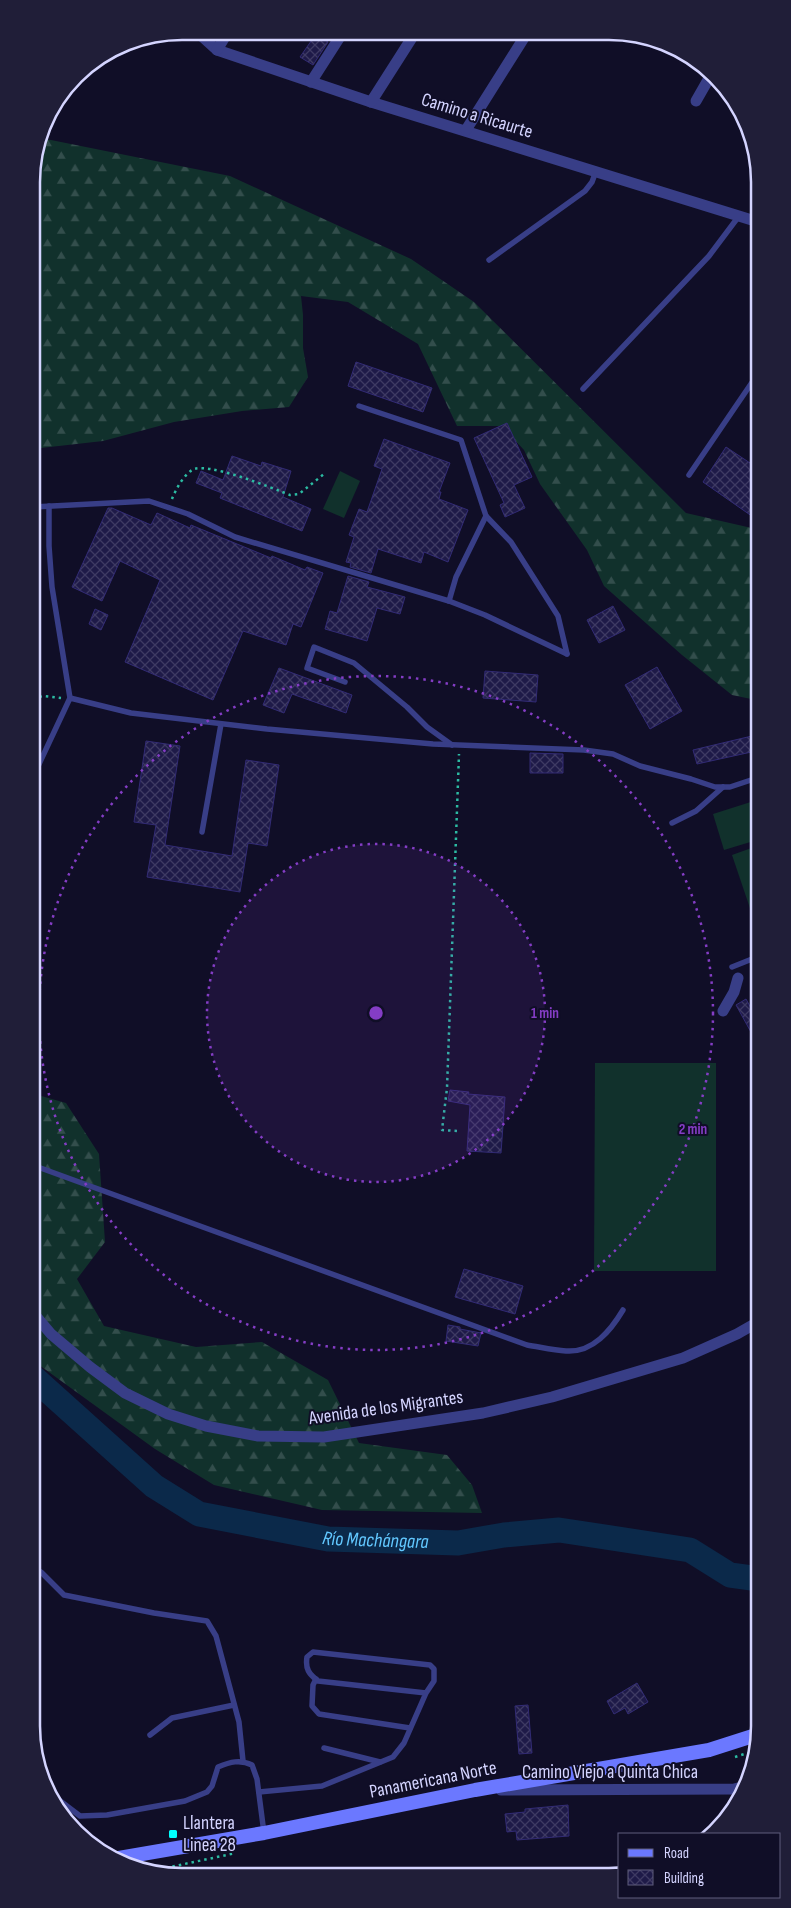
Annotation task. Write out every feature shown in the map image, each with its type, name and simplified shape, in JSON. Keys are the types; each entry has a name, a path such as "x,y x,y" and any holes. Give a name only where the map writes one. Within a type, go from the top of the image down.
{"main road":[{"name":"Panamericana Norte","path":"128,1857 264,1833 475,1790 709,1750 751,1737"}],"street":[{"name":"Camino a Ricaurte","path":"206,40 217,50 371,102 751,220"},
{"path":"217,50 223,40"},
{"path":"311,82 339,40"},
{"path":"371,102 411,40"},
{"path":"466,130 523,40"},
{"path":"696,101 708,81"},
{"path":"723,1011 734,992 738,978"},
{"name":"Avenida de los Migrantes","path":"40,1320 64,1345 125,1393 168,1414 206,1426 258,1436 324,1437 483,1413 552,1397 683,1358 737,1334"},
{"path":"737,1334 751,1326"},
{"path":"737,1334 751,1331"},
{"name":"Camino Viejo a Quinta Chica","path":"475,1790 736,1788"}],"lane":[{"path":"489,260 585,191 592,182 596,171"},
{"path":"583,389 709,256 739,216"},
{"path":"689,474 751,384"},
{"path":"40,506 149,501 188,514 235,537 449,601 486,615 567,654 558,616 511,542 486,516 461,440 359,406"},
{"path":"40,762 70,698 52,587 49,506"},
{"path":"449,601 456,577 486,516"},
{"path":"345,682 307,668 314,647 354,664 427,727 452,745"},
{"path":"70,698 131,713 221,724 452,745 584,750 613,754 640,766 723,788 751,780"},
{"path":"202,832 221,724"},
{"path":"672,823 696,811 723,788"},
{"path":"732,967 751,959"},
{"path":"40,1168 528,1345 568,1351 589,1346 613,1327 623,1310"},
{"path":"40,1571 64,1595 154,1613 207,1621 216,1636 234,1705 242,1739 243,1761"},
{"path":"259,1792 322,1786 393,1757 404,1743 426,1693 434,1681 434,1669 430,1665 314,1652 306,1657 306,1666 316,1680 336,1684 426,1693"},
{"path":"316,1680 313,1686 312,1706 319,1714 410,1728"},
{"path":"150,1736 172,1718 234,1705"},
{"path":"324,1748 380,1762"},
{"path":"63,1803 80,1816 107,1815 186,1801 207,1792 212,1786 218,1767 229,1762 243,1761 252,1765 258,1779 264,1833"}],"path":[{"path":"169,508 180,484 192,470 203,468 232,474 290,495 299,494 324,474"},
{"path":"40,697 70,698"},
{"path":"457,1131 442,1130 447,1088 460,745"}],"green space":[{"path":"47,139 230,176 411,259 474,302 686,513 751,528 751,699 732,695 682,655 604,586 587,550 540,484 524,450 502,426 457,426 418,344 348,302 301,296 303,348 308,377 289,407 242,411 174,422 103,441 40,448 40,173"},
{"path":"340,471 360,481 344,518 323,509"},
{"path":"751,802 751,842 724,850 713,814"},
{"path":"751,848 751,911 732,855"},
{"path":"595,1063 716,1063 716,1271 594,1271"},
{"path":"40,1096 66,1103 99,1154 105,1242 77,1279 104,1326 196,1347 262,1342 328,1380 359,1443 447,1455 472,1485 482,1513 322,1510 214,1485 155,1449 40,1366"}],"building":[{"path":"312,40 325,40 328,42 313,65 300,57"},
{"path":"356,362 432,388 423,412 348,386"},
{"path":"507,423 532,477 514,485 525,508 505,517 500,505 504,503 474,438"},
{"path":"384,439 450,463 439,492 441,492 439,499 468,510 448,562 424,552 421,563 378,549 371,573 350,567 351,563 346,562 354,537 349,535 359,509 367,512 382,469 374,466"},
{"path":"726,447 751,464 751,516 703,482"},
{"path":"232,456 261,466 262,462 291,471 283,497 311,509 302,531 220,498 222,493 196,483 201,471 223,480"},
{"path":"108,508 151,525 157,513 190,528 191,525 271,558 272,556 305,570 307,567 323,573 301,627 293,624 286,645 243,631 213,700 125,662 160,580 120,561 102,601 72,587"},
{"path":"348,576 369,582 367,587 405,597 400,614 377,608 367,641 325,629 330,611 337,613"},
{"path":"613,606 625,630 599,643 587,620"},
{"path":"95,609 108,615 101,630 89,624"},
{"path":"657,667 682,711 650,729 625,685"},
{"path":"279,668 352,695 346,713 292,694 284,713 263,705"},
{"path":"485,671 538,675 536,702 483,698"},
{"path":"751,736 751,752 697,764 693,750"},
{"path":"146,741 180,746 165,845 232,856 246,760 279,765 267,846 248,843 240,892 147,877 156,825 134,822"},
{"path":"530,753 563,754 563,773 530,773"},
{"path":"746,999 751,1008 751,1032 736,1005"},
{"path":"450,1090 469,1092 468,1094 505,1097 501,1153 467,1151 470,1105 448,1101"},
{"path":"464,1269 523,1286 515,1314 455,1297"},
{"path":"448,1325 481,1333 478,1346 446,1341"},
{"path":"637,1683 648,1702 628,1714 625,1708 614,1714 607,1701"},
{"path":"528,1705 532,1753 519,1754 515,1706"},
{"path":"568,1805 569,1836 517,1840 516,1831 507,1832 505,1814 525,1812 525,1809"}],"waterway":[{"name":"Río Machángara","path":"40,1383 154,1486 199,1514 328,1539 458,1543 504,1535 559,1530 690,1550 730,1575 751,1578"}],"place":[{"name":"Llantera Linea 28","path":"173,1834"}]}
